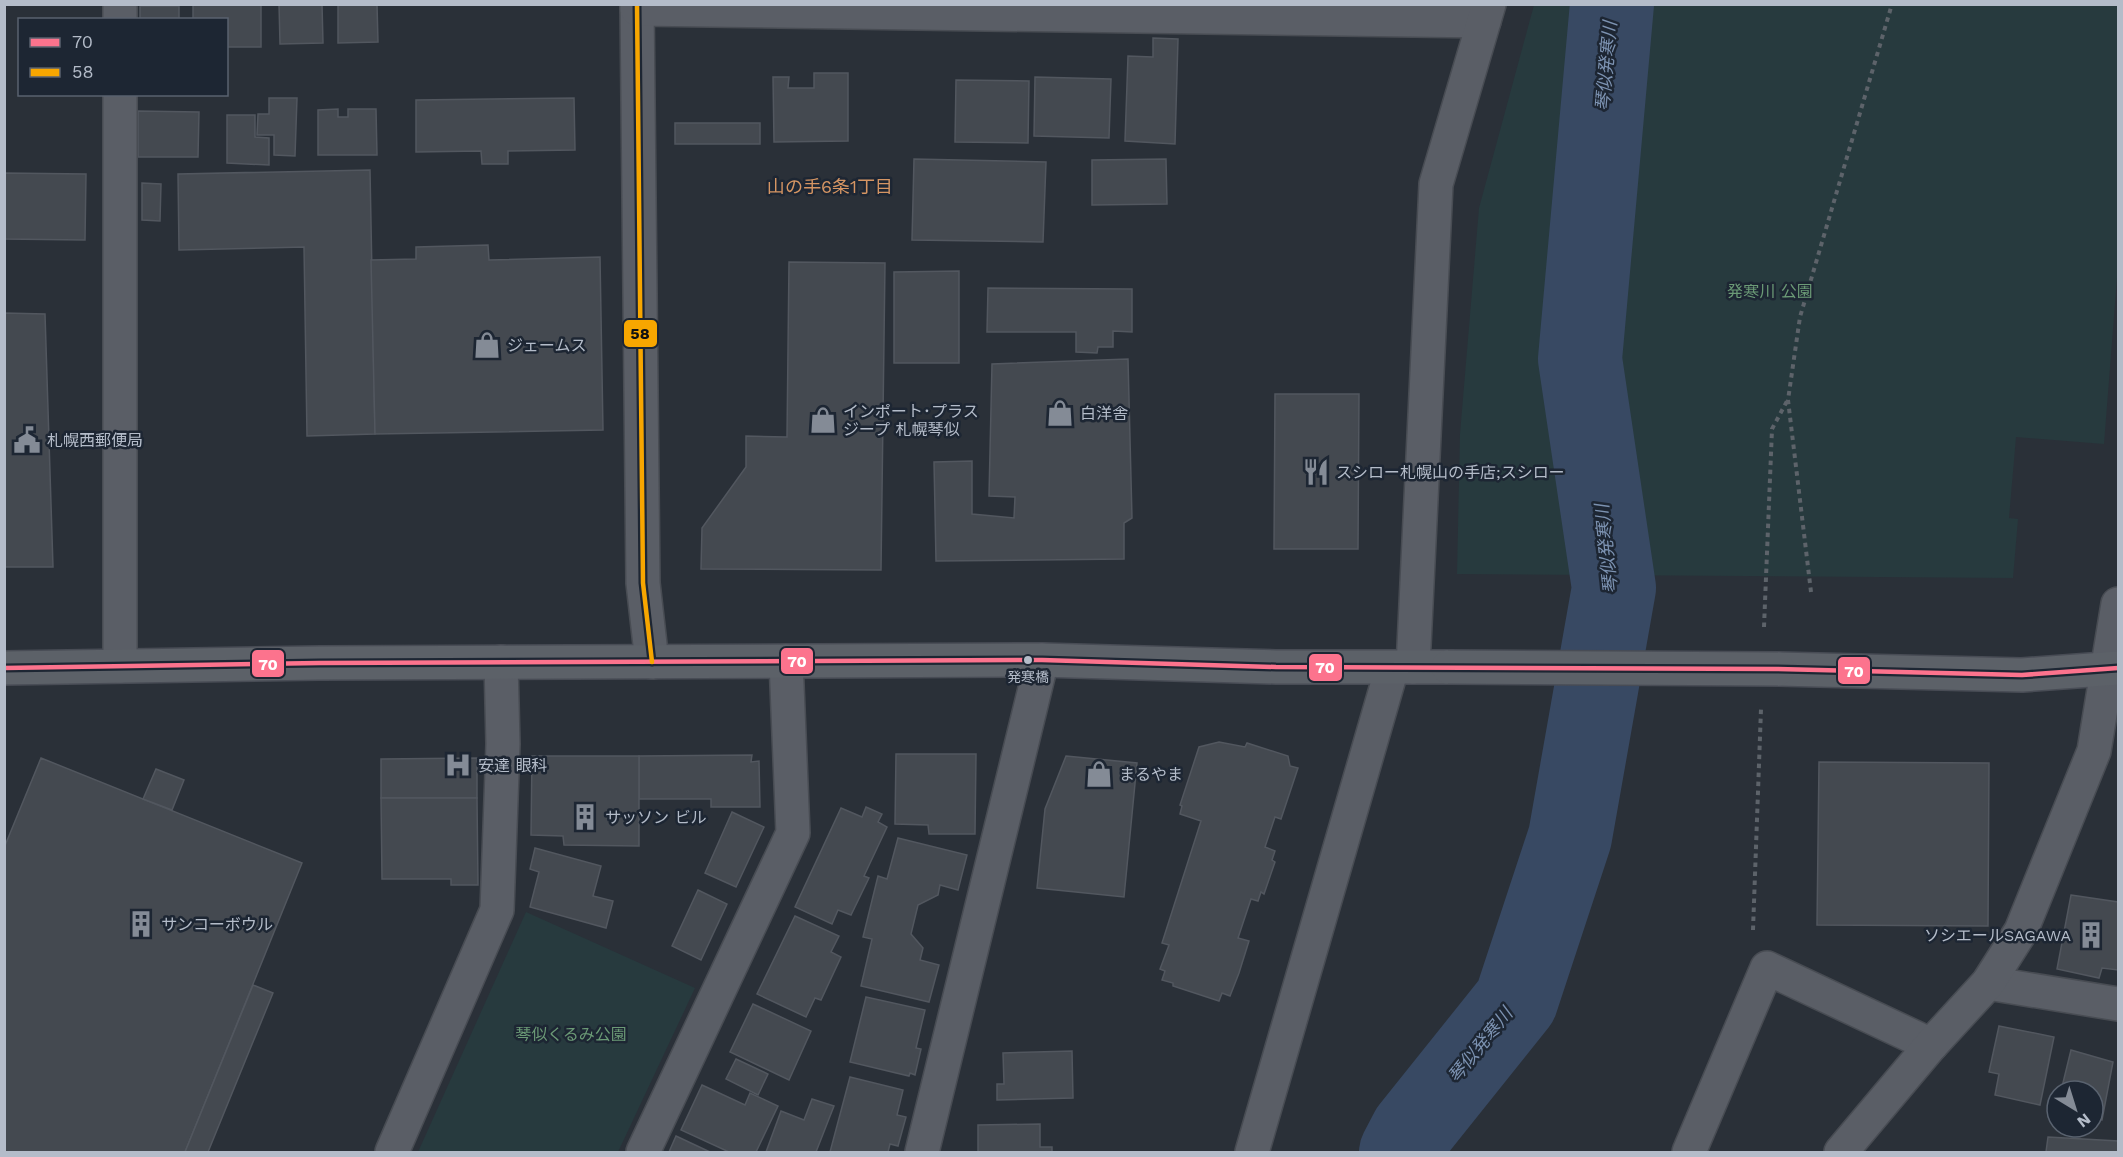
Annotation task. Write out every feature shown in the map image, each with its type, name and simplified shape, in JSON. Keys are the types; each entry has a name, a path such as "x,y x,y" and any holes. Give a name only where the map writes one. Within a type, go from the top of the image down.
{"main road":[{"path":"4,668 501,662 1042,660 1402,667 1778,669 2022,675 2113,669"}],"street":[{"path":"652,662 643,584 637,7 1486,13 1436,184 1402,667 1252,1152"},
{"path":"120,96 120,666"},
{"path":"1841,1152 1931,1045 1988,983 2021,931 2094,751 2113,669 2118,604"},
{"path":"643,1152 792,833 786,660"},
{"path":"921,1152 1042,660"},
{"path":"392,1152 497,910 503,744 501,662"},
{"path":"1689,1152 1767,968 1931,1045"},
{"path":"1988,983 2118,1004"}],"path":[{"path":"1811,592 1788,400 1800,317 1892,4"}],"green space":[{"name":"発寒川 公園","path":"1534,5 2118,5 2118,265 2104,444 2016,437 2009,518 2018,519 2013,578 1457,574 1460,434 1479,208"},
{"name":"琴似くるみ公園","path":"526,912 695,988 618,1152 418,1152"}],"building":[{"path":"193,4 261,4 261,47 228,47 228,18 193,18"},
{"path":"279,4 322,4 323,43 280,44"},
{"path":"338,4 377,4 378,42 338,43"},
{"path":"140,6 179,6 179,18 140,18"},
{"path":"1153,38 1178,39 1175,144 1125,141 1128,56 1153,57"},
{"path":"814,73 848,73 848,141 774,142 773,77 789,77 788,88 814,88"},
{"path":"1035,77 1111,79 1109,138 1034,136"},
{"path":"956,80 1029,81 1028,143 955,142"},
{"path":"269,98 297,98 295,156 274,155 274,135 257,135 258,114 269,114"},
{"path":"574,98 575,150 508,151 508,164 482,164 481,151 416,152 416,100"},
{"path":"338,109 338,117 348,117 348,109 376,109 377,155 318,155 318,110"},
{"path":"138,111 199,112 198,157 138,157"},
{"path":"227,115 255,115 255,137 269,138 269,165 227,163"},
{"path":"675,123 760,123 760,144 675,144"},
{"path":"914,159 1046,162 1043,242 912,240"},
{"path":"1166,159 1167,204 1092,205 1092,160"},
{"path":"370,170 375,434 307,436 304,247 179,250 178,174"},
{"path":"4,173 86,174 85,240 4,239"},
{"path":"142,183 161,184 160,221 142,220"},
{"name":"ジェームス","path":"488,245 489,260 600,257 603,430 375,434 371,260 416,259 416,247"},
{"path":"789,262 885,263 881,570 701,569 702,528 746,467 746,436 787,437"},
{"path":"959,271 959,363 894,363 894,272"},
{"path":"988,288 1132,289 1132,332 1113,331 1113,347 1098,347 1097,353 1076,352 1076,332 987,332"},
{"name":"札幌西郵便局","path":"4,313 45,314 53,567 4,567"},
{"name":"白洋舎","path":"1128,359 1132,518 1124,523 1124,559 936,561 934,462 972,461 972,514 1014,518 1015,497 989,496 992,364"},
{"name":"スシロー札幌山の手店;スシロー","path":"1275,394 1359,394 1358,549 1274,549"},
{"path":"1219,742 1245,747 1247,743 1288,756 1290,766 1298,768 1281,819 1275,817 1265,847 1275,851 1272,860 1275,862 1264,894 1261,892 1258,901 1251,899 1238,938 1249,941 1239,973 1230,996 1222,993 1219,1001 1173,986 1173,983 1162,980 1165,971 1160,969 1169,945 1162,943 1201,821 1180,814 1182,806 1180,805 1199,747"},
{"path":"896,754 976,754 975,834 929,834 928,825 895,824"},
{"path":"752,755 751,762 759,761 760,807 711,807 711,799 639,799 639,756"},
{"name":"サッソン ビル","path":"532,756 639,756 639,846 564,845 563,836 531,835"},
{"path":"1066,756 1137,763 1124,897 1037,888 1045,809"},
{"name":"サンコーボウル","path":"41,758 302,863 185,1152 4,1152 4,848"},
{"path":"477,758 477,798 381,798 381,759"},
{"path":"1819,762 1989,763 1988,926 1817,925"},
{"path":"156,769 184,780 172,810 143,799"},
{"path":"381,798 477,798 478,885 451,885 451,879 382,879"},
{"path":"866,807 882,814 878,822 887,827 864,876 869,878 851,915 838,910 832,924 795,907 841,808 862,817"},
{"path":"732,812 764,827 736,887 705,873"},
{"path":"898,838 967,855 958,890 940,885 938,895 918,905 911,934 923,948 920,960 939,965 929,1002 861,986 872,939 863,937 878,876 887,879"},
{"path":"535,848 601,866 593,896 613,901 606,928 530,907 539,872 530,869"},
{"path":"698,890 727,904 701,960 672,946"},
{"name":"ソシエールSAGAWA","path":"2071,895 2118,902 2118,970 2102,968 2099,978 2057,969"},
{"path":"795,916 839,936 831,952 841,957 821,1000 815,998 806,1017 757,994"},
{"path":"253,985 273,993 208,1152 185,1152"},
{"path":"866,997 925,1010 916,1048 921,1049 915,1075 910,1073 909,1076 850,1062"},
{"path":"753,1004 811,1031 789,1080 730,1052"},
{"path":"1999,1026 2054,1037 2040,1105 1995,1095 1999,1074 1989,1072"},
{"path":"2071,1050 2113,1062 2105,1104 2105,1079 2064,1079"},
{"path":"1072,1051 1073,1098 997,1100 997,1084 1004,1084 1003,1053"},
{"path":"736,1059 768,1074 758,1095 726,1079"},
{"path":"850,1077 903,1090 897,1115 906,1117 898,1146 890,1144 888,1152 830,1152"},
{"path":"702,1085 745,1105 750,1093 778,1106 756,1152 729,1152 681,1130"},
{"path":"812,1099 834,1106 816,1152 766,1152 781,1111 804,1120"},
{"path":"1040,1124 1040,1147 1052,1147 1052,1152 978,1152 978,1125"},
{"path":"676,1136 710,1152 669,1152"},
{"path":"2048,1139 2118,1141 2118,1152 2046,1152"}],"waterway":[{"name":"琴似発寒川","path":"1401,1152 1412,1131 1516,1001 1570,837 1614,588 1580,359 1612,4"}],"transit line":[{"name":"58","path":"637,4 643,583 652,662"},
{"name":"70","path":"4,668 320,663 1042,660 1276,667 1778,669 2022,675 2118,668"}],"place":[{"name":"ジェームス","path":"487,345"},
{"name":"白洋舎","path":"1060,413"},
{"name":"インポート･プラス ジープ 札幌琴似","path":"823,420"},
{"name":"札幌西郵便局","path":"27,440"},
{"name":"スシロー札幌山の手店;スシロー","path":"1316,472"},
{"name":"発寒橋","path":"1028,660"},
{"name":"安達 眼科","path":"458,765"},
{"name":"まるやま","path":"1099,774"},
{"name":"サッソン ビル","path":"585,817"},
{"name":"サンコーボウル","path":"141,924"},
{"name":"ソシエールSAGAWA","path":"2091,935"}],"district":[{"name":"山の手6条1丁目","path":"830,186"}]}
